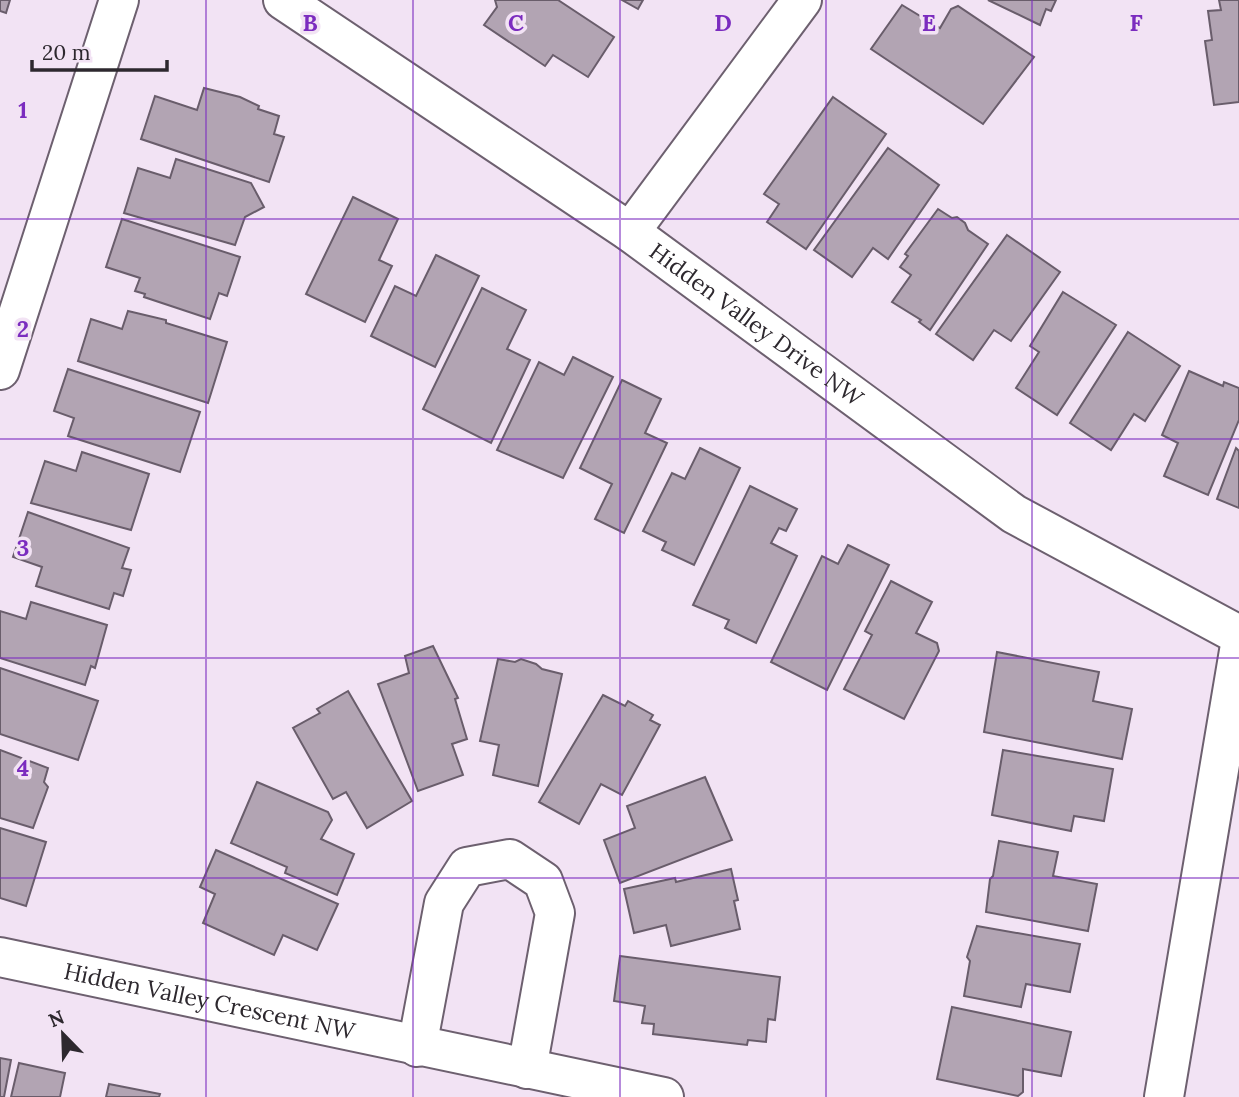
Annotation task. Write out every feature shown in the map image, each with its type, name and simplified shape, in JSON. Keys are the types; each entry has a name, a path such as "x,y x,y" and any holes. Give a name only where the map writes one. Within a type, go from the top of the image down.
{"street":[{"path":"0,370 119,0"},
{"name":"Hidden Valley Drive NW","path":"283,0 630,232 1014,514 1239,635"},
{"path":"630,232 802,0"},
{"path":"1164,1097 1239,651"},
{"path":"417,1047 444,903 467,867 510,859 543,881 555,913 527,1069"},
{"name":"Hidden Valley Crescent NW","path":"0,957 664,1097"}],"building":[{"path":"0,0 10,0 6,13 0,11"},
{"path":"495,0 558,0 614,37 588,77 553,55 545,66 484,25 497,7"},
{"path":"622,0 643,0 638,9"},
{"path":"988,0 1056,0 1051,11 1046,9 1040,25"},
{"path":"1219,0 1239,0 1239,102 1214,105 1205,41 1212,40 1208,11 1221,10"},
{"path":"902,5 940,28 951,9 958,6 1034,57 983,124 871,49"},
{"path":"204,88 240,97 259,106 258,109 279,116 274,134 284,137 269,182 141,139 155,96 197,110"},
{"path":"833,97 886,134 806,249 767,222 779,204 764,194"},
{"path":"888,148 939,185 888,259 873,248 852,277 814,250"},
{"path":"176,159 251,183 264,207 245,217 235,245 124,213 138,168 170,178"},
{"path":"353,197 398,219 379,260 392,266 365,322 306,294"},
{"path":"938,209 952,218 957,217 965,223 968,230 988,244 930,330 919,322 921,320 892,302 911,275 900,267 908,256 905,254"},
{"path":"122,219 240,257 227,296 219,293 210,319 144,297 145,294 135,291 140,278 106,267"},
{"path":"1007,235 1060,272 1011,341 994,330 973,360 936,334"},
{"path":"436,255 479,276 435,367 371,336 395,286 416,296"},
{"path":"482,288 526,310 507,349 530,360 491,443 423,409"},
{"path":"1063,292 1116,325 1057,415 1016,388 1039,352 1030,346"},
{"path":"128,311 166,320 166,323 227,342 208,403 78,361 91,319 122,329"},
{"path":"1128,332 1180,366 1145,421 1134,414 1111,450 1070,423"},
{"path":"573,357 613,377 563,478 497,450 539,362 564,375"},
{"path":"68,369 200,412 180,472 68,436 74,418 54,411"},
{"path":"1189,371 1223,386 1224,382 1239,388 1239,420 1208,495 1164,476 1178,443 1162,435"},
{"path":"622,380 661,399 645,433 667,443 624,533 595,519 612,484 580,468"},
{"path":"700,448 740,468 694,565 662,550 666,542 643,531 672,473 685,479"},
{"path":"1236,448 1239,451 1239,508 1217,499"},
{"path":"82,452 149,474 131,530 31,503 45,461 76,471"},
{"path":"750,486 797,509 786,531 779,528 771,543 797,556 756,643 725,628 729,620 693,605"},
{"path":"28,512 129,548 122,568 131,570 123,596 114,593 109,609 36,586 42,567 13,557"},
{"path":"848,545 889,565 827,690 771,662 822,556 838,564"},
{"path":"891,581 932,602 916,633 937,643 939,651 904,719 844,689 872,635 865,631"},
{"path":"31,602 107,625 95,668 91,666 85,685 0,658 0,611 26,619"},
{"path":"433,646 458,698 455,699 467,739 452,744 463,775 418,791 378,684 409,673 405,656"},
{"path":"997,652 1099,672 1093,701 1132,709 1122,759 984,732"},
{"path":"498,659 515,662 521,659 542,669 562,674 538,786 493,775 499,745 480,741"},
{"path":"0,668 98,701 78,760 0,734"},
{"path":"348,691 412,801 367,828 346,792 333,799 293,728 320,713 317,709"},
{"path":"603,695 625,706 628,701 653,715 650,720 660,725 622,795 601,784 579,824 539,802"},
{"path":"0,750 48,768 44,782 48,787 33,828 0,818"},
{"path":"1003,750 1113,769 1104,821 1074,816 1071,831 992,815"},
{"path":"705,777 732,840 620,883 604,840 635,828 627,806"},
{"path":"257,782 328,812 332,820 321,839 354,854 337,895 285,873 287,867 231,843"},
{"path":"0,828 46,842 26,906 0,898"},
{"path":"999,841 1058,852 1053,876 1097,884 1088,931 986,912"},
{"path":"216,850 338,904 317,950 283,935 274,955 203,923 215,894 200,887"},
{"path":"731,869 738,900 734,901 740,929 671,946 666,925 634,933 624,889 675,878 676,882"},
{"path":"977,926 1080,944 1070,992 1026,984 1021,1007 964,996 970,961 967,957"},
{"path":"620,956 780,977 775,1020 768,1019 766,1042 748,1040 747,1045 653,1034 654,1024 642,1023 645,1006 614,1001"},
{"path":"952,1007 1071,1032 1061,1076 1023,1069 1023,1092 1018,1096 937,1079"},
{"path":"0,1058 11,1060 4,1097 0,1097"},
{"path":"19,1063 65,1073 60,1097 11,1097"},
{"path":"109,1084 160,1094 159,1097 106,1097"}]}
